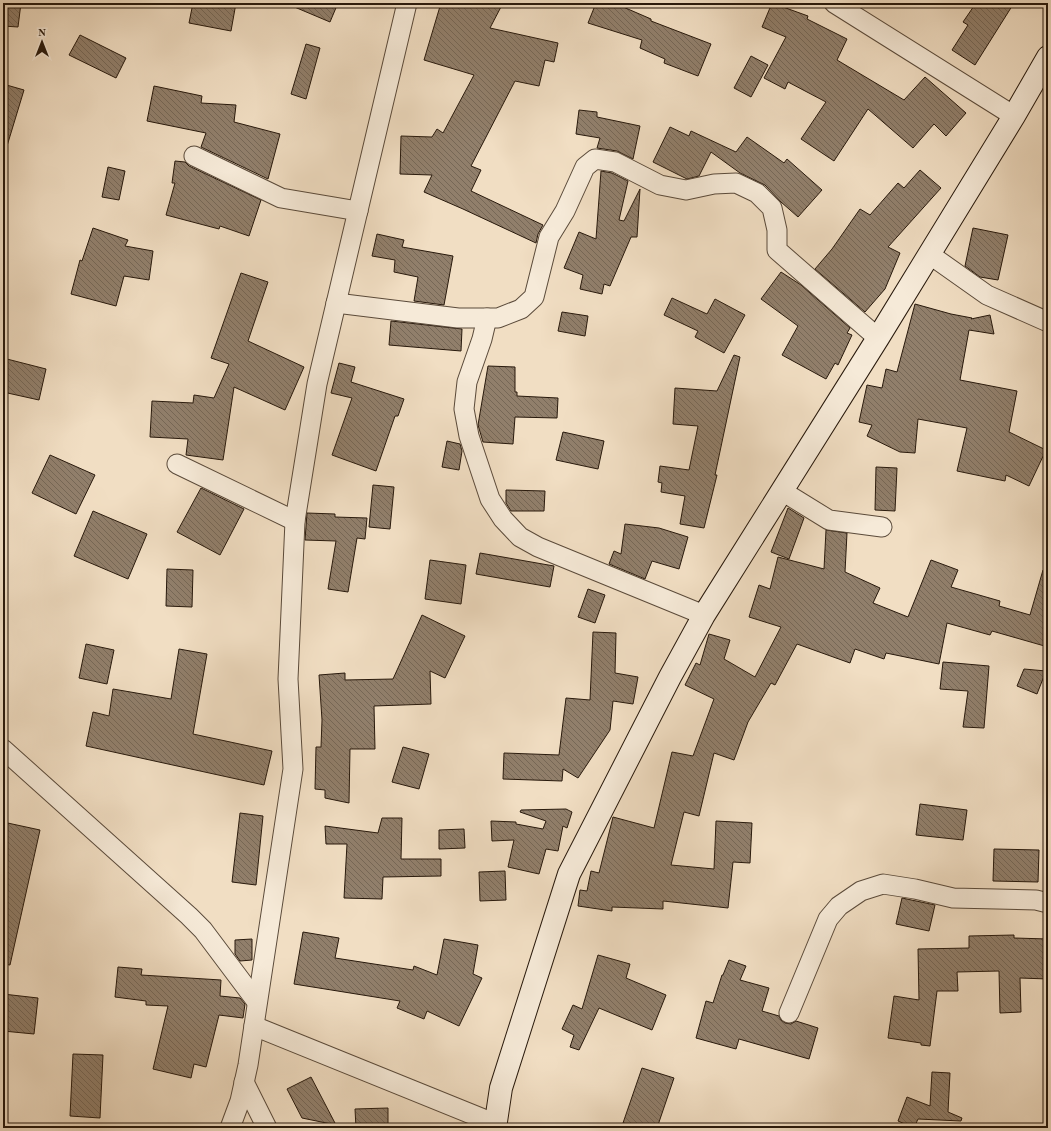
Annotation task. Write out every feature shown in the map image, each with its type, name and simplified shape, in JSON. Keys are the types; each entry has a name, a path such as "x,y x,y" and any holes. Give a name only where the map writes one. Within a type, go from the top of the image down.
{"street":[{"path":"230,1128 240,1101 254,1026 293,769 288,679 295,521 317,384 407,3"},
{"path":"834,3 1014,116"},
{"path":"254,1026 495,1126 501,1088 569,874 670,677 704,615 878,338 928,254 1014,116 1048,57"},
{"path":"194,156 281,198 358,211"},
{"path":"336,304 458,318 498,318 521,309 534,297 549,237 565,211 585,167 596,159 616,162 660,185 686,190 714,184 736,183 757,193 772,208 777,230 777,250 878,338"},
{"path":"928,254 987,295 1048,322"},
{"path":"487,318 482,339 467,382 464,409 469,436 490,499 503,519 520,537 538,547 704,615"},
{"path":"176,464 295,521"},
{"path":"782,491 829,520 882,527"},
{"path":"3,749 189,916 203,930 257,1002"},
{"path":"789,1013 828,919 839,906 861,891 883,884 915,889 953,898 1036,900 1048,903"},
{"path":"244,1082 267,1128"}],"building":[{"path":"3,3 21,3 18,27 3,26"},
{"path":"193,3 236,3 231,31 189,23"},
{"path":"285,3 338,3 330,22"},
{"path":"441,3 503,3 490,28 558,43 554,62 545,60 539,86 515,81 471,166 481,170 471,191 543,225 538,234 536,243 424,192 432,175 400,174 401,136 432,137 437,129 443,133 474,75 424,60"},
{"path":"596,3 614,3 651,19 651,21 711,44 698,76 664,63 665,59 640,48 642,40 588,23"},
{"path":"772,3 808,16 807,19 847,39 837,60 904,100 925,77 966,113 946,136 934,124 913,148 868,109 834,161 801,139 826,102 788,82 785,89 764,78 786,37 762,27"},
{"path":"976,3 1014,3 975,65 952,50 968,25 963,22"},
{"path":"80,35 126,58 116,78 69,55"},
{"path":"306,44 320,48 306,99 291,94"},
{"path":"751,56 768,65 751,97 734,88"},
{"path":"3,84 24,90 7,146 3,145"},
{"path":"154,86 202,96 201,103 236,105 234,122 280,134 268,179 201,147 206,133 147,121"},
{"path":"579,110 597,112 597,117 640,126 633,159 617,151 597,148 600,138 576,134"},
{"path":"670,127 689,136 691,131 736,152 747,137 784,163 787,159 822,190 798,217 765,185 740,173 711,152 699,176 687,179 653,162"},
{"path":"175,161 185,162 189,166 261,200 249,236 220,226 219,229 166,215 175,183 172,183"},
{"path":"108,167 125,171 119,200 102,197"},
{"path":"920,170 941,188 888,247 900,253 885,289 865,312 815,269 832,249 860,209 870,215 898,183 904,188"},
{"path":"601,171 612,173 628,181 619,220 624,221 640,189 637,237 631,237 610,286 604,284 602,294 580,289 583,275 564,268 579,232 596,239"},
{"path":"93,228 128,240 125,246 153,251 149,280 124,276 116,306 71,294 80,260 82,261"},
{"path":"973,228 1008,235 998,280 980,277 965,266"},
{"path":"377,234 404,240 402,247 453,256 444,305 414,301 418,277 394,272 395,260 372,256"},
{"path":"781,272 801,285 850,328 847,333 852,335 838,365 835,363 826,379 782,355 798,326 761,299"},
{"path":"241,273 268,282 248,341 304,367 285,410 234,387 223,460 186,455 188,439 150,437 152,401 193,403 194,395 214,398 229,364 211,358"},
{"path":"672,298 707,314 715,299 745,315 724,353 695,337 698,331 664,315"},
{"path":"915,304 972,318 971,319 990,315 994,334 969,330 960,380 1017,391 1009,432 1046,450 1029,486 1006,475 1005,481 957,471 967,428 918,419 915,453 900,452 867,436 872,425 859,422 867,385 882,388 886,369 897,372"},
{"path":"562,312 588,316 585,336 558,331"},
{"path":"391,321 462,329 461,351 389,345"},
{"path":"734,355 740,357 715,475 717,475 704,528 680,524 685,496 661,492 662,483 658,482 660,466 689,470 698,426 673,424 675,388 717,391"},
{"path":"3,358 46,369 39,400 3,392"},
{"path":"339,363 355,367 351,382 404,399 398,416 395,416 376,471 332,455 352,398 331,393"},
{"path":"488,366 515,367 515,392 517,392 517,396 558,398 557,418 515,417 513,444 483,442 478,425"},
{"path":"563,432 604,441 598,469 556,460"},
{"path":"447,441 460,444 462,451 459,470 442,467"},
{"path":"50,455 95,475 76,514 32,493"},
{"path":"876,467 897,468 895,511 875,510"},
{"path":"373,485 394,487 390,529 369,527"},
{"path":"201,488 244,509 220,555 177,532"},
{"path":"506,490 545,491 544,511 511,511 506,503"},
{"path":"788,508 804,518 789,559 771,552"},
{"path":"93,511 147,534 128,579 74,556"},
{"path":"307,513 335,514 335,517 367,518 365,539 357,538 348,592 328,589 336,541 305,540"},
{"path":"625,524 659,528 688,537 679,569 652,561 645,579 609,564 614,551 621,554"},
{"path":"826,530 847,533 845,572 880,588 873,603 908,617 931,560 958,570 951,587 1000,601 999,606 1030,615 1043,570 1048,570 1048,647 992,631 990,635 947,623 939,664 886,653 884,659 855,649 850,663 797,644 775,685 771,683 748,722 734,760 714,753 699,816 684,812 671,865 714,869 716,821 752,823 750,863 733,862 728,908 663,901 663,909 612,907 612,911 578,906 580,890 587,891 591,871 599,873 613,817 654,828 672,752 693,756 714,699 685,685 696,663 700,665 709,634 730,640 724,659 755,677 781,627 749,617 759,585 770,589 778,557 824,569"},
{"path":"480,553 554,566 550,587 476,574"},
{"path":"430,560 466,565 461,604 425,599"},
{"path":"167,569 193,570 192,607 166,606"},
{"path":"588,589 605,595 595,623 578,617"},
{"path":"422,615 465,636 445,678 430,671 431,704 374,706 375,749 350,749 349,803 325,798 325,790 315,789 316,747 321,747 322,720 319,675 345,673 345,680 393,679"},
{"path":"593,632 616,633 615,673 638,677 633,704 613,701 610,730 578,778 563,769 562,781 503,779 504,753 559,755 566,698 590,700"},
{"path":"86,644 114,650 107,684 79,678"},
{"path":"179,649 207,654 193,734 272,751 264,785 86,746 93,712 109,716 113,689 171,699"},
{"path":"943,662 989,666 984,728 963,727 968,691 940,689"},
{"path":"1024,669 1046,671 1037,694 1017,686"},
{"path":"403,747 429,754 419,789 392,782"},
{"path":"920,804 967,810 963,840 916,835"},
{"path":"566,809 572,812 567,828 563,826 558,851 546,849 539,874 508,867 514,840 492,841 491,821 516,822 516,824 543,829 546,821 520,812 521,810"},
{"path":"240,813 263,816 256,885 232,882"},
{"path":"382,818 402,818 401,859 441,859 441,876 383,877 382,899 344,898 347,844 326,844 325,826 378,833"},
{"path":"3,822 40,830 10,965 3,964"},
{"path":"464,829 465,848 439,849 439,830"},
{"path":"994,849 1039,850 1038,882 993,881"},
{"path":"505,871 506,900 480,901 479,872"},
{"path":"902,898 935,905 929,931 896,924"},
{"path":"303,932 339,938 335,958 413,970 414,966 437,975 444,939 478,945 473,974 482,978 459,1026 427,1011 424,1019 397,1008 400,1001 294,984"},
{"path":"1014,935 1014,938 1048,939 1048,979 1020,978 1021,1012 1000,1013 999,971 957,972 958,991 937,991 930,1046 921,1045 921,1043 888,1038 894,996 919,1000 918,949 969,948 969,936"},
{"path":"252,939 252,960 240,961 235,954 235,940"},
{"path":"598,955 630,964 626,978 666,995 652,1030 599,1008 579,1050 570,1047 574,1035 562,1029 573,1005 582,1009"},
{"path":"729,960 746,966 740,980 769,988 762,1011 779,1016 785,1023 791,1024 796,1021 818,1028 809,1059 739,1039 736,1049 696,1038 706,1001 713,1003 722,975"},
{"path":"118,967 142,969 141,975 221,980 220,996 240,998 245,1004 243,1018 219,1015 206,1067 194,1064 191,1078 153,1069 168,1006 146,1005 146,1001 115,997"},
{"path":"3,994 38,998 34,1034 3,1031"},
{"path":"73,1054 103,1055 100,1118 70,1116"},
{"path":"642,1068 674,1078 657,1128 637,1128 623,1123"},
{"path":"932,1072 950,1073 948,1112 962,1118 961,1121 918,1119 914,1128 898,1121 907,1097 930,1106"},
{"path":"311,1077 336,1125 302,1118 287,1089"},
{"path":"388,1108 388,1128 356,1128 355,1109"}]}
